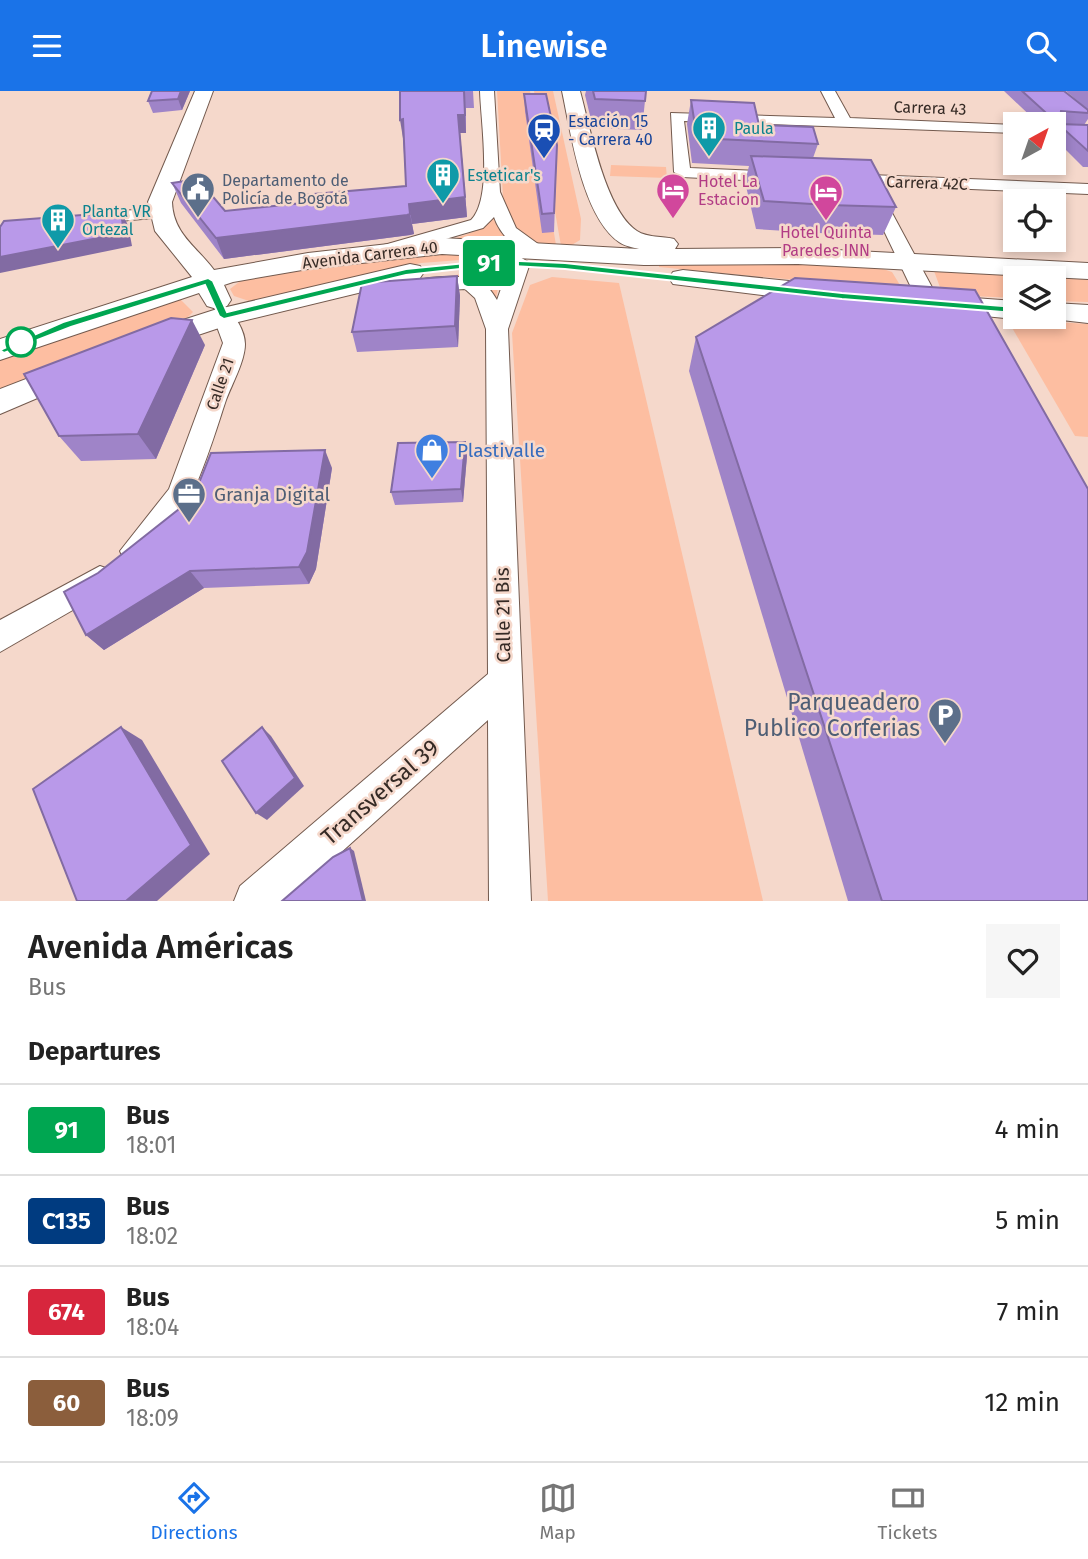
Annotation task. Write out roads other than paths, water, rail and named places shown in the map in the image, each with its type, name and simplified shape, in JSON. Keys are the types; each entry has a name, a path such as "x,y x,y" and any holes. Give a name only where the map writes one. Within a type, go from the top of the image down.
{"main road":[{"path":"159,213 160,202 204,91"},
{"path":"571,91 596,187 618,228 629,237 652,243 771,255"},
{"path":"581,253 596,187"},
{"name":"Calle 21","path":"159,213 172,238 237,313"},
{"name":"Avenida Carrera 40","path":"0,350 67,325 208,281 285,265 442,246 856,297"},
{"name":"Avenida Carrera 40","path":"0,402 115,354 237,313 406,272 527,256 581,253 644,257 771,255 1088,271"},
{"path":"896,301 1003,309"},
{"path":"1066,313 1088,314"}],"street":[{"path":"375,253 477,224 487,214 492,192 487,91"},
{"path":"828,91 845,123"},
{"name":"Carrera 43","path":"801,177 682,172 676,117 1003,129"},
{"name":"Carrera 42C","path":"828,179 1088,189"},
{"path":"868,180 930,304"},
{"path":"492,192 508,231 527,256"},
{"path":"66,221 159,213"},
{"name":"Calle 21 Bis","path":"497,329 527,256"},
{"name":"Calle 21 Bis","path":"237,313 458,282 484,290 497,329 510,901"},
{"name":"Calle 21","path":"0,637 101,579 152,535 181,493 234,343 237,313"},
{"name":"Transversal 39","path":"255,901 505,682"}],"place":[{"name":"Paula","path":"709,158"},
{"name":"Estación 15 - Carrera 40","path":"544,160"},
{"name":"Esteticar's","path":"443,205"},
{"name":"Departamento de Policía de Bogotá","path":"198,219"},
{"name":"Hotel La Estacion","path":"673,220"},
{"name":"Hotel Quinta Paredes INN","path":"826,222"},
{"name":"Planta VR Ortezal","path":"58,250"},
{"name":"Plastivalle","path":"432,480"},
{"name":"Granja Digital","path":"189,524"},
{"name":"Parqueadero Publico Corferias","path":"945,745"}]}
